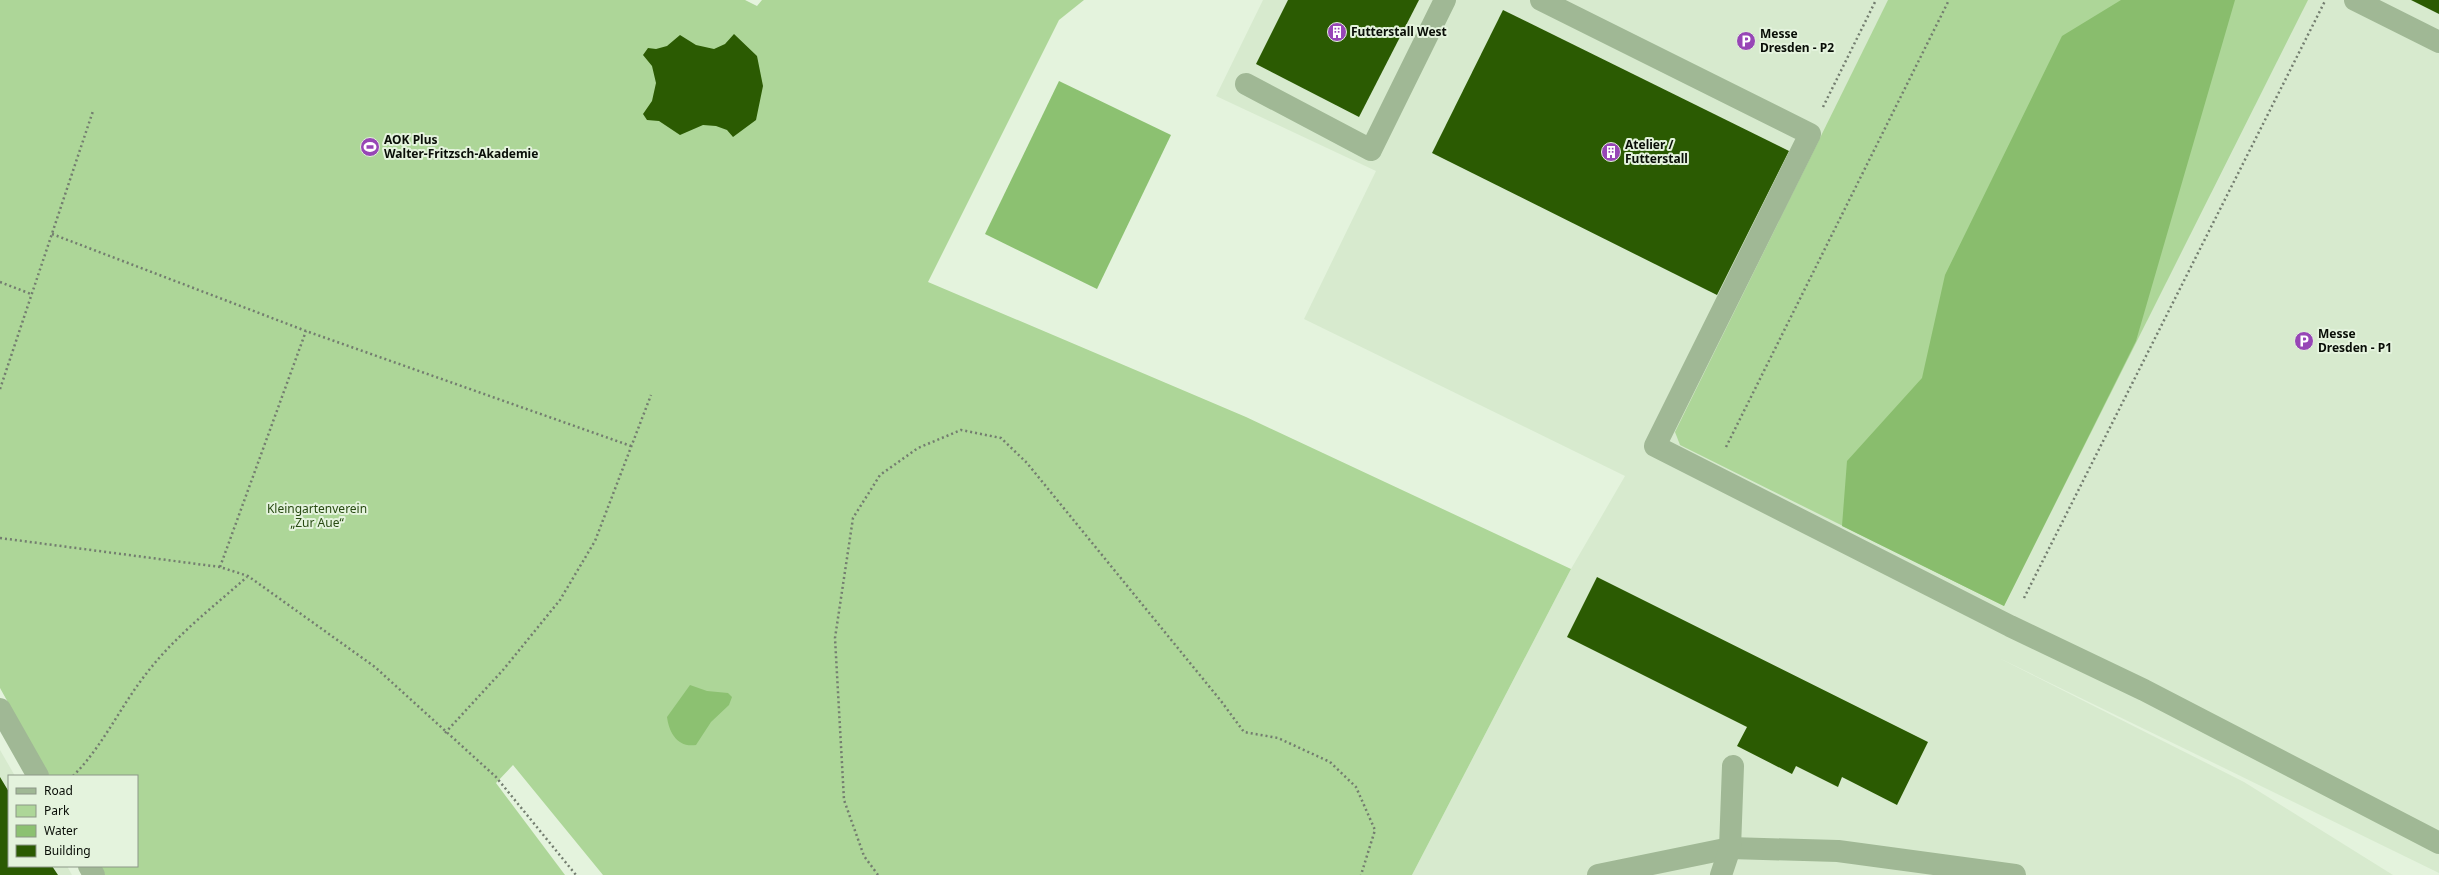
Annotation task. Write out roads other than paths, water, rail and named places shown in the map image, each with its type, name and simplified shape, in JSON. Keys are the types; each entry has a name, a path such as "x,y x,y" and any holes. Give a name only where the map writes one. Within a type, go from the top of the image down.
{"lane":[{"path":"1246,84 1371,150 1445,0"},
{"path":"1541,0 1810,134 1655,446 2010,626 2144,690 2439,843"},
{"path":"2355,0 2439,42"},
{"path":"0,709 37,775"},
{"path":"1721,875 1730,848 1733,766"},
{"path":"1598,875 1730,848 1838,851 2015,875"}],"water":[{"path":"1059,81 1171,135 1097,289 985,234"},
{"path":"690,685 707,691 728,693 732,697 729,705 711,722 696,745 684,744 675,738 668,723 667,717"}],"place":[{"name":"Futterstall West","path":"1337,32"},
{"name":"Messe Dresden - P2","path":"1746,41"},
{"name":"AOK Plus Walter-Fritzsch-Akademie","path":"370,147"},
{"name":"Atelier / Futterstall","path":"1611,152"},
{"name":"Messe Dresden - P1","path":"2304,341"}],"park label":[{"name":"Kleingartenverein „Zur Aue“","path":"317,516"}]}
